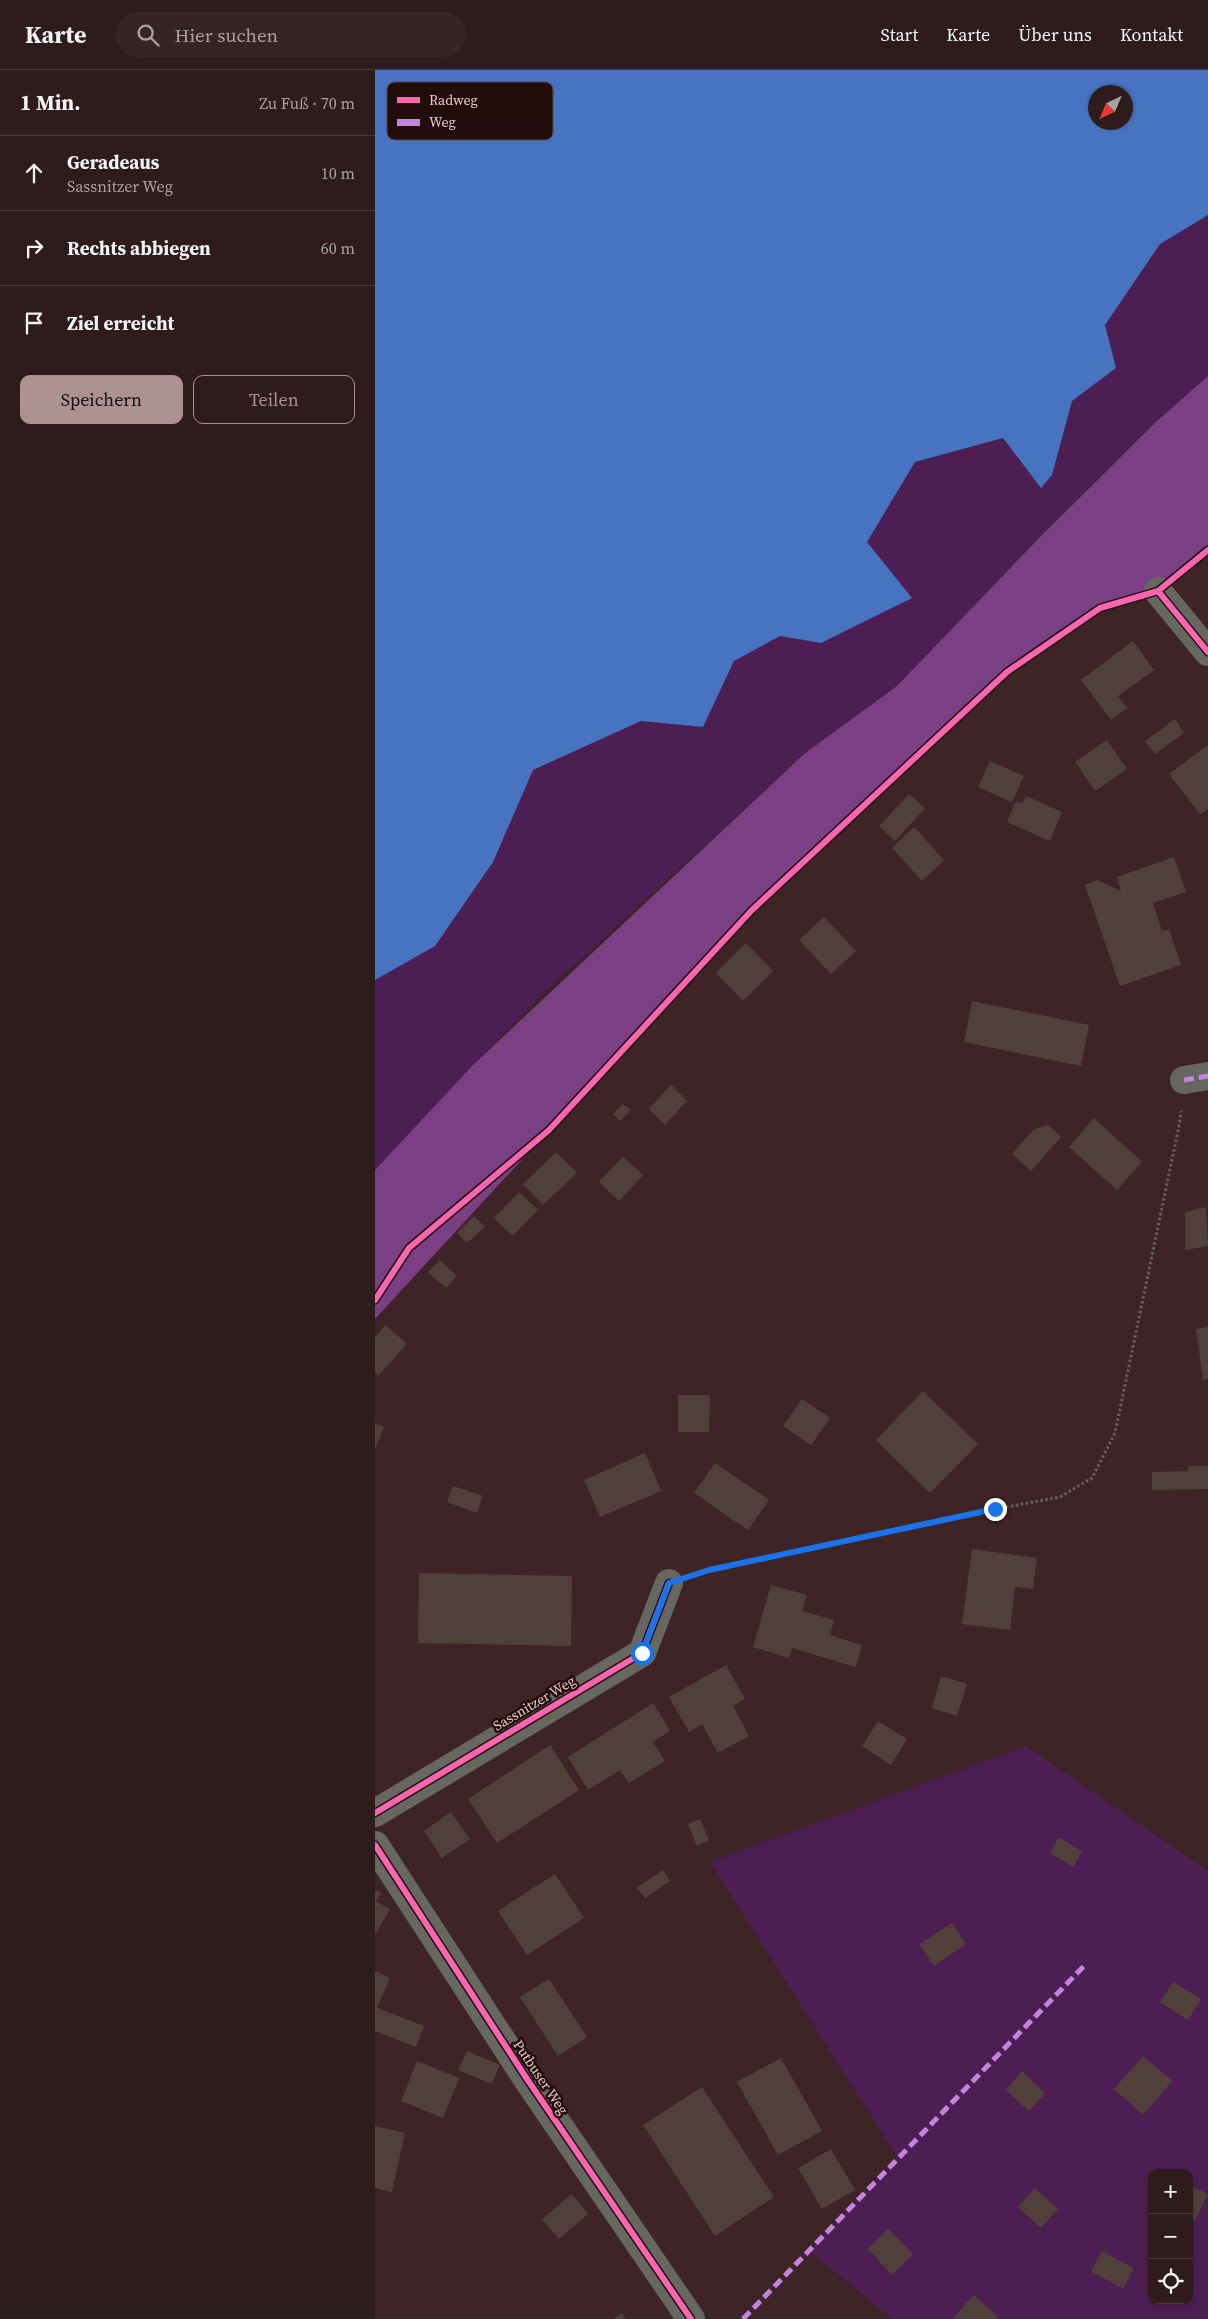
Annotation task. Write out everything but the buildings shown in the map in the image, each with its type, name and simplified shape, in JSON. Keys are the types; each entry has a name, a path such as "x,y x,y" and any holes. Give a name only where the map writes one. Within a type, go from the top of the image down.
{"street":[{"path":"1158,591 1208,652"},
{"name":"Sassnitzer Weg","path":"375,1813 642,1653 669,1583"},
{"name":"Putbuser Weg","path":"375,1845 527,2079 691,2319"}],"path":[{"path":"669,1583 709,1570 1060,1497 1092,1478 1115,1433 1179,1126 1196,1078"}],"shaded area":[{"path":"1208,215 1208,376 1157,421 1041,536 897,686 804,754 544,993 473,1065 375,1175 375,980 435,946 493,862 533,770 641,721 702,727 734,661 780,636 821,643 911,598 867,542 915,462 1003,438 1040,487 1052,475 1072,401 1116,368 1105,325 1160,244"},
{"path":"1208,376 1208,550 1158,591 1100,608 1007,672 752,910 375,1319 375,1170 473,1065 804,754 897,686 1041,536 1157,421"},
{"path":"1026,1746 1208,1871 1208,2319 892,2319 809,2250 898,2158 710,1862"}],"water":[{"path":"375,70 1208,70 1208,215 1160,244 1105,325 1116,368 1072,401 1052,475 1041,488 1003,438 915,462 867,542 912,598 821,643 780,636 734,661 703,727 641,721 533,770 493,862 435,946 375,980"}],"marked path":[{"path":"1184,1080 1208,1076"},
{"path":"743,2319 1084,1966"}],"cycle path":[{"path":"375,1300 409,1248 549,1130 752,910 1007,672 1100,608 1158,591 1208,550"},
{"path":"1158,591 1208,652"},
{"path":"375,1813 642,1653 669,1583"},
{"path":"375,1845 527,2079 691,2319"}],"route":[{"path":"642,1653 669,1583 709,1570 995,1509"}]}
